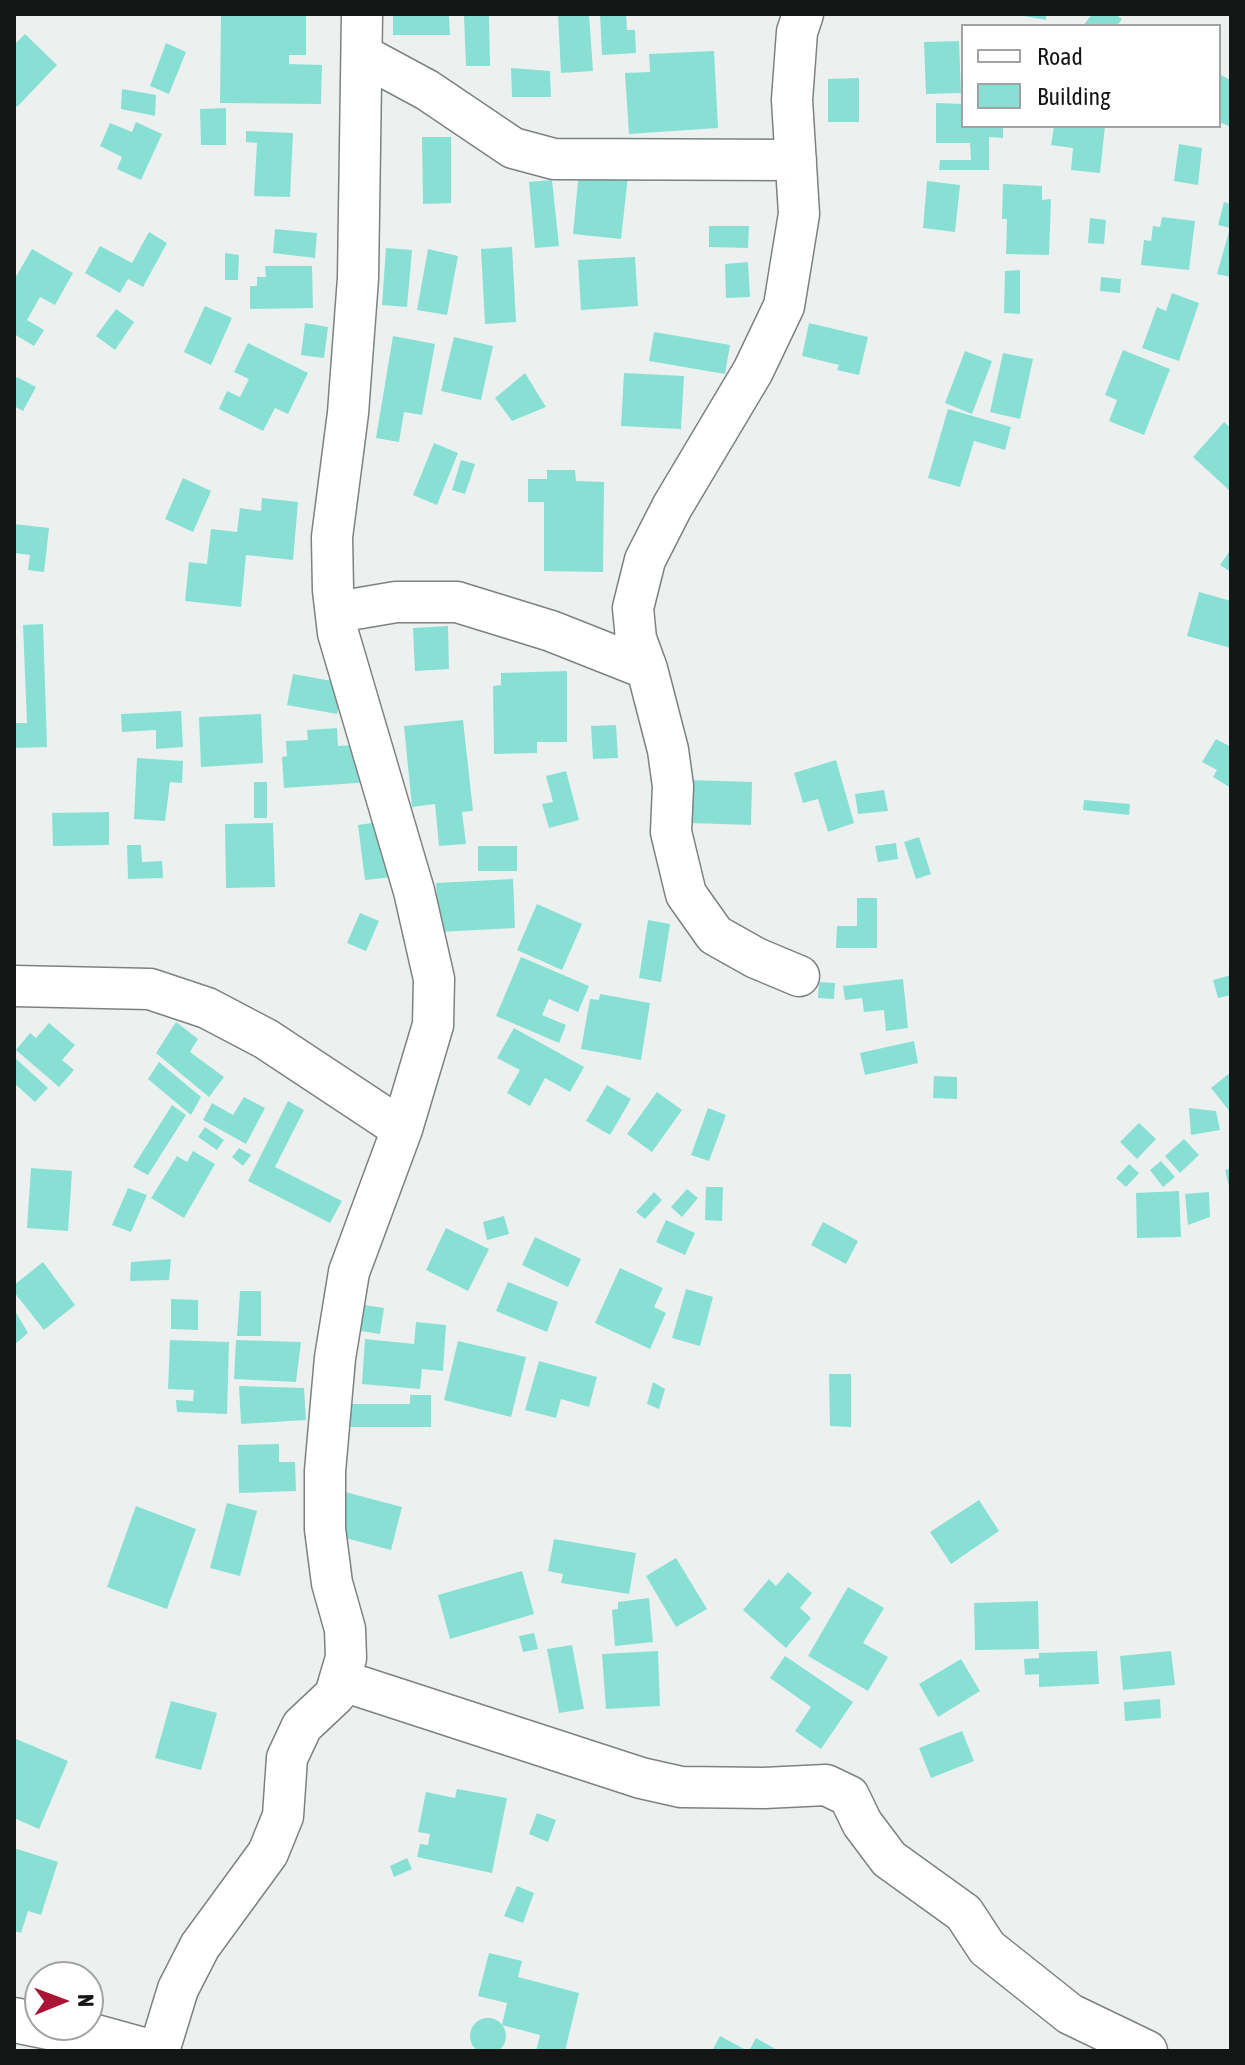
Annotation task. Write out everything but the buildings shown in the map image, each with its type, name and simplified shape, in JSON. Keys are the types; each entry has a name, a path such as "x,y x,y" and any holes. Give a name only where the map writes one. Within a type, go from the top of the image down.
{"street":[{"path":"159,2051 178,1989 200,1946 268,1853 283,1816 287,1758 302,1726 335,1695 346,1658 345,1629 332,1583 325,1515 325,1471 335,1358 349,1272 402,1129 433,1025 434,979 414,891 338,633 332,537 348,413 358,278 362,14"},
{"path":"799,976 756,958 715,935 686,894 671,832 673,786 668,750 636,639 633,608 645,560 672,507 753,371 784,306 799,214 792,100 797,32 803,14"},
{"path":"362,55 427,90 513,148 554,159 796,160"},
{"path":"337,612 396,602 457,602 551,631 647,669"},
{"path":"14,986 150,989 207,1008 266,1039 402,1129"},
{"path":"340,1680 681,1787 826,1785 849,1796 862,1823 889,1859 964,1913 987,1948 1070,2014 1147,2051"},
{"path":"14,2020 146,2051"}]}
